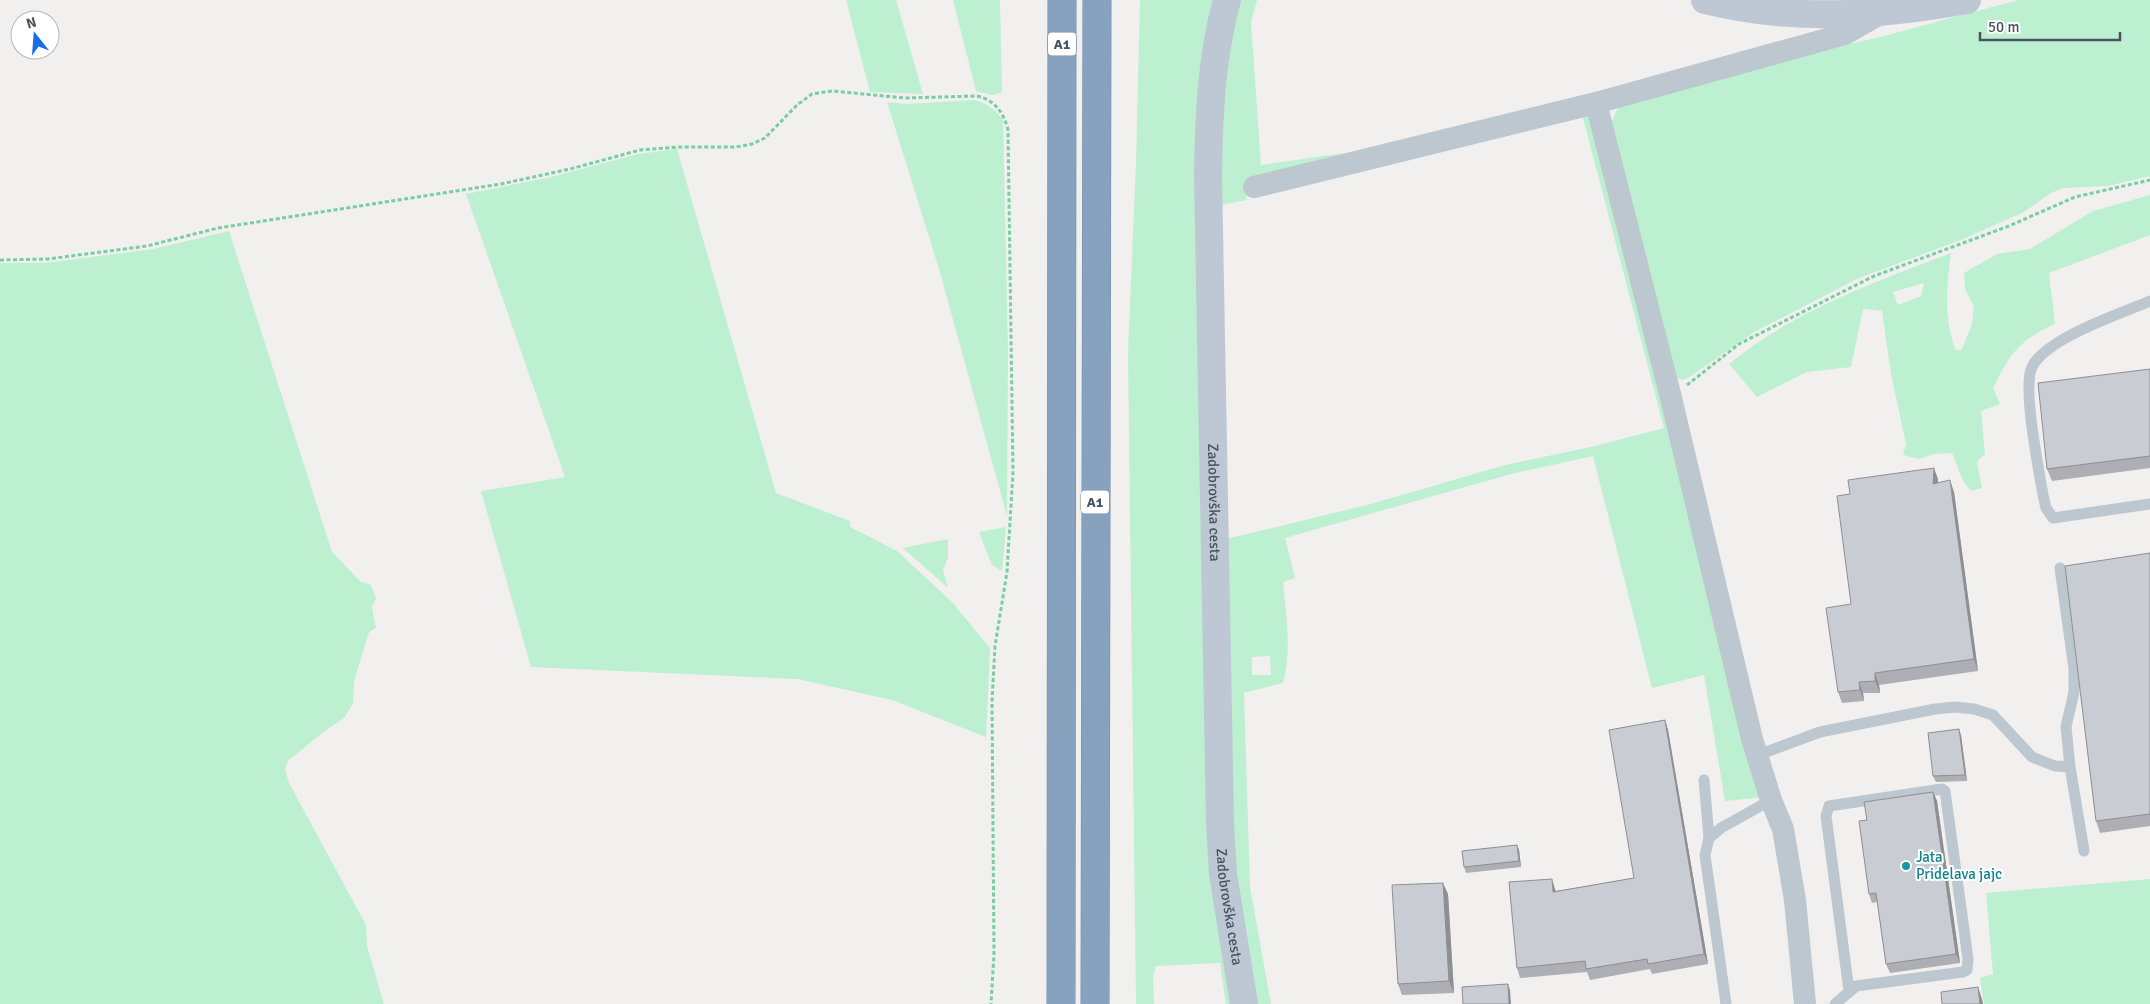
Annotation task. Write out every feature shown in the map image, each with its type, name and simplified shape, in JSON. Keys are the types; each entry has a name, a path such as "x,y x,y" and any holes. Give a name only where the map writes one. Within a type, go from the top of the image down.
{"highway":[{"path":"1045,0 1046,27 1062,88"},
{"name":"A1","path":"1061,1004 1062,0"},
{"name":"A1","path":"1094,1004 1097,0"}],"main road":[{"name":"Zadobrovška cesta","path":"1227,0 1213,64 1209,110 1208,186 1220,823 1223,874 1244,1004"},
{"path":"1705,0 1752,10 1801,14 1882,13 1967,0"}],"street":[{"path":"1254,187 1596,102 1845,34 1882,13"},
{"path":"1596,102 1671,398 1758,755 1771,800 1783,829 1794,891 1806,1004"}],"lane":[{"path":"2150,302 2064,338 2042,354 2031,367 2028,386 2043,495 2046,508 2053,518 2150,504"},
{"path":"2060,568 2074,669 2074,692 2066,727 2070,767 2084,851"},
{"path":"1758,755 1820,732 1935,709 1955,707 1974,709 1993,715 2032,757 2055,766 2070,767"},
{"path":"1704,780 1710,838 1705,855 1726,1004"},
{"path":"1835,1004 1856,986 1967,970 1968,959 1945,790 1829,806 1826,816 1849,991"},
{"path":"1710,838 1721,828 1771,800"}],"path":[{"path":"0,260 48,259 147,246 218,228 501,184 570,169 640,150 678,147 736,147 752,144 765,138 797,105 812,94 832,90 905,98 977,96 988,98 1005,116 1008,130 1013,472 1007,572 995,646 992,702 994,954 991,1004"},
{"path":"1671,398 1739,344 1852,286 2028,219 2051,206 2075,197 2150,180"}],"green space":[{"path":"846,0 896,0 923,94 870,92"},
{"path":"953,0 1000,0 1002,92 992,95 976,91"},
{"path":"1140,0 1214,0 1206,28 1201,68 1231,1004 1226,1004 1220,963 1156,966 1153,978 1154,1004 1136,1004 1128,352 1136,162"},
{"path":"1238,0 1257,0 1251,22 1261,165 1344,153 1243,182 1247,200 1221,205 1224,66"},
{"path":"2018,0 2150,0 2150,176 2108,186 2063,188 2051,193 2024,212 1961,240 1859,278 1754,332 1688,378 1682,380 1675,377 1611,124 1616,111 1623,105 1772,62 1884,36"},
{"path":"974,100 991,107 1003,120 1008,350 1007,516 939,269 887,102 907,104"},
{"path":"1582,114 1592,114 1764,797 1725,801 1704,675 1652,688 1593,456 1511,474 1285,538 1295,578 1283,582 1288,646 1283,683 1244,693 1250,887 1271,1004 1254,1004 1233,858 1226,539 1371,504 1505,465 1591,447 1664,428","holes":["1270,656 1271,675 1252,675 1252,657"]},
{"path":"677,149 776,493 850,521 850,527 897,551 952,602 990,648 986,737 892,700 797,679 531,667 481,491 565,477 466,194 551,177 638,154"},
{"path":"2150,195 2150,235 2049,273 2055,324 2033,336 2017,349 1993,388 2000,404 1981,411 1985,454 1977,462 1982,488 1972,491 1968,488 1962,479 1952,453 1934,454 1919,459 1903,455 1906,444 1891,374 1882,311 1863,309 1851,367 1807,372 1757,397 1729,364 1780,328 1807,313 1864,287 1951,253 1947,290 1949,325 1955,349 1961,351 1972,324 1974,307 1965,289 1964,273 1997,254 2030,249 2093,211","holes":["1924,283 1921,296 1898,305 1893,292"]},
{"path":"229,231 332,552 361,582 371,585 376,598 372,607 376,628 369,632 354,681 353,704 344,718 322,733 288,761 285,769 289,783 366,925 367,946 384,1004 0,1004 0,263 44,263 153,249"},
{"path":"1006,527 1002,571 992,565 979,532"},
{"path":"948,539 948,558 943,570 948,588 903,548"},
{"path":"2150,879 2150,1004 1984,1004 1980,978 1993,974 1986,893"}],"building":[{"path":"2150,369 2150,456 2047,469 2038,383"},
{"path":"1934,468 1933,484 1950,480 1974,659 1875,673 1875,681 1859,682 1860,690 1838,692 1826,608 1851,604 1837,496 1850,494 1848,480"},
{"path":"2150,553 2150,814 2096,821 2065,566"},
{"path":"1665,720 1704,954 1648,964 1647,959 1586,969 1585,961 1517,968 1509,882 1552,879 1553,892 1634,878 1609,730"},
{"path":"1959,729 1965,775 1933,776 1928,733"},
{"name":"Jata Pridelava jajc","path":"1933,792 1956,954 1886,964 1876,893 1869,894 1859,821 1867,820 1864,802"},
{"path":"1517,845 1519,861 1464,867 1462,851"},
{"path":"1443,883 1449,981 1398,984 1392,885"},
{"path":"1508,984 1509,1004 1463,1004 1462,987"},
{"path":"1978,987 1980,1004 1942,1004 1941,992"}],"place":[{"name":"Jata Pridelava jajc","path":"1906,866"}]}
